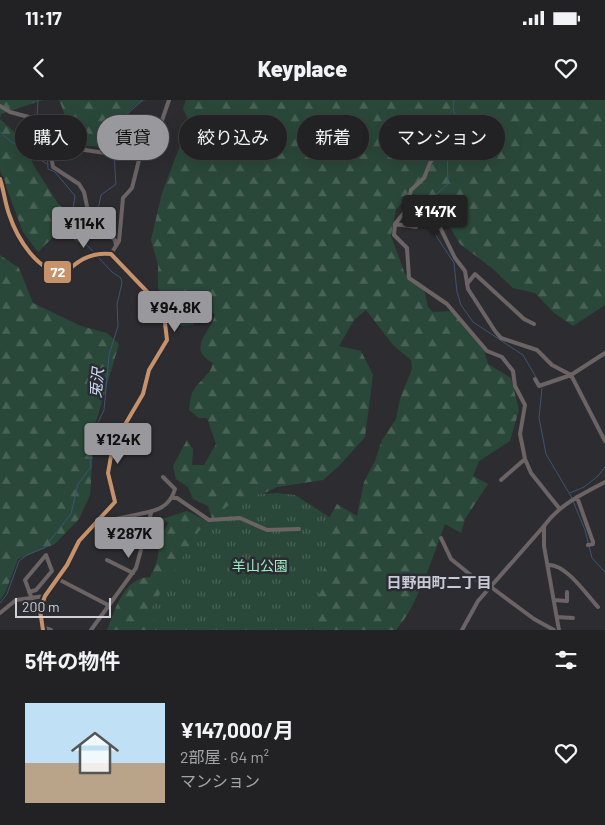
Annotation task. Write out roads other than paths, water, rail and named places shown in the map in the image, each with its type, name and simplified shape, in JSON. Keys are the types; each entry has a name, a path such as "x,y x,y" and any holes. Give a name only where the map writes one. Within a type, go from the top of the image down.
{"street":[{"path":"164,115 169,100"},
{"path":"0,106 10,112 21,115"},
{"path":"52,160 53,167 79,184 84,192 90,220 115,240 116,247"},
{"path":"112,254 116,247 123,198 132,188 139,160"},
{"path":"432,160 424,178 412,190 407,209 395,224 394,235 407,248 409,278 447,304 487,351 502,357 513,372 515,386 525,405 520,434 525,459 531,473 559,508"},
{"path":"0,180 9,214 15,228 25,246 42,265 57,273 65,274 74,264 88,257 112,254"},
{"path":"395,224 416,227 418,223 422,225 437,221 455,258 465,271 467,284 480,310 501,338 537,350 552,365 571,376 605,441"},
{"path":"52,630 42,628 40,610 45,596 58,579 79,541 115,502 108,473 113,445 143,394 149,370 165,346 166,340 165,323 155,300 112,254"},
{"path":"467,284 475,274 524,319 534,324"},
{"path":"535,379 539,386 571,376 604,355"},
{"path":"502,480 525,459"},
{"path":"96,523 151,513 161,508 172,498 175,489 163,477"},
{"path":"462,630 478,601 559,508 605,483"},
{"path":"577,497 589,545"},
{"path":"172,498 177,498 208,520 240,518 267,530 299,529"},
{"path":"91,630 136,568 151,513"},
{"path":"544,526 559,630"},
{"path":"441,538 451,559 490,588 554,630"},
{"path":"29,592 36,590 52,571 46,555 25,580 29,592 32,599"},
{"path":"107,560 133,572"},
{"path":"548,564 554,564 565,571 598,607"},
{"path":"58,579 108,605"},
{"path":"554,600 567,601 567,592"},
{"path":"0,613 13,601 45,596"},
{"path":"557,617 573,618"},
{"path":"540,630 544,624"}],"waterway":[{"path":"37,115 38,100"},
{"path":"127,115 143,100"},
{"path":"454,100 453,108 459,127 447,150 448,184 430,200 430,219 435,234 454,263 457,292 461,305 473,322 523,355 540,384"},
{"path":"0,132 10,141 47,164"},
{"name":"兎沢","path":"0,603 7,594 19,561 27,555 44,548 71,514 78,484 91,467 88,443 104,410 109,355 118,326 117,304 122,283 121,278 112,272 85,243 84,234 73,209 75,196 55,172 48,169 48,160"},
{"path":"91,219 99,205 101,195 116,184 114,160"},
{"path":"84,233 89,223"},
{"path":"542,388 539,418 546,454 572,498"},
{"path":"570,493 584,487 598,476 605,467"},
{"path":"573,501 585,530 592,558 605,572"}],"district":[{"name":"日野田町二丁目","path":"439,582"}],"park label":[{"name":"羊山公園","path":"260,565"}]}
